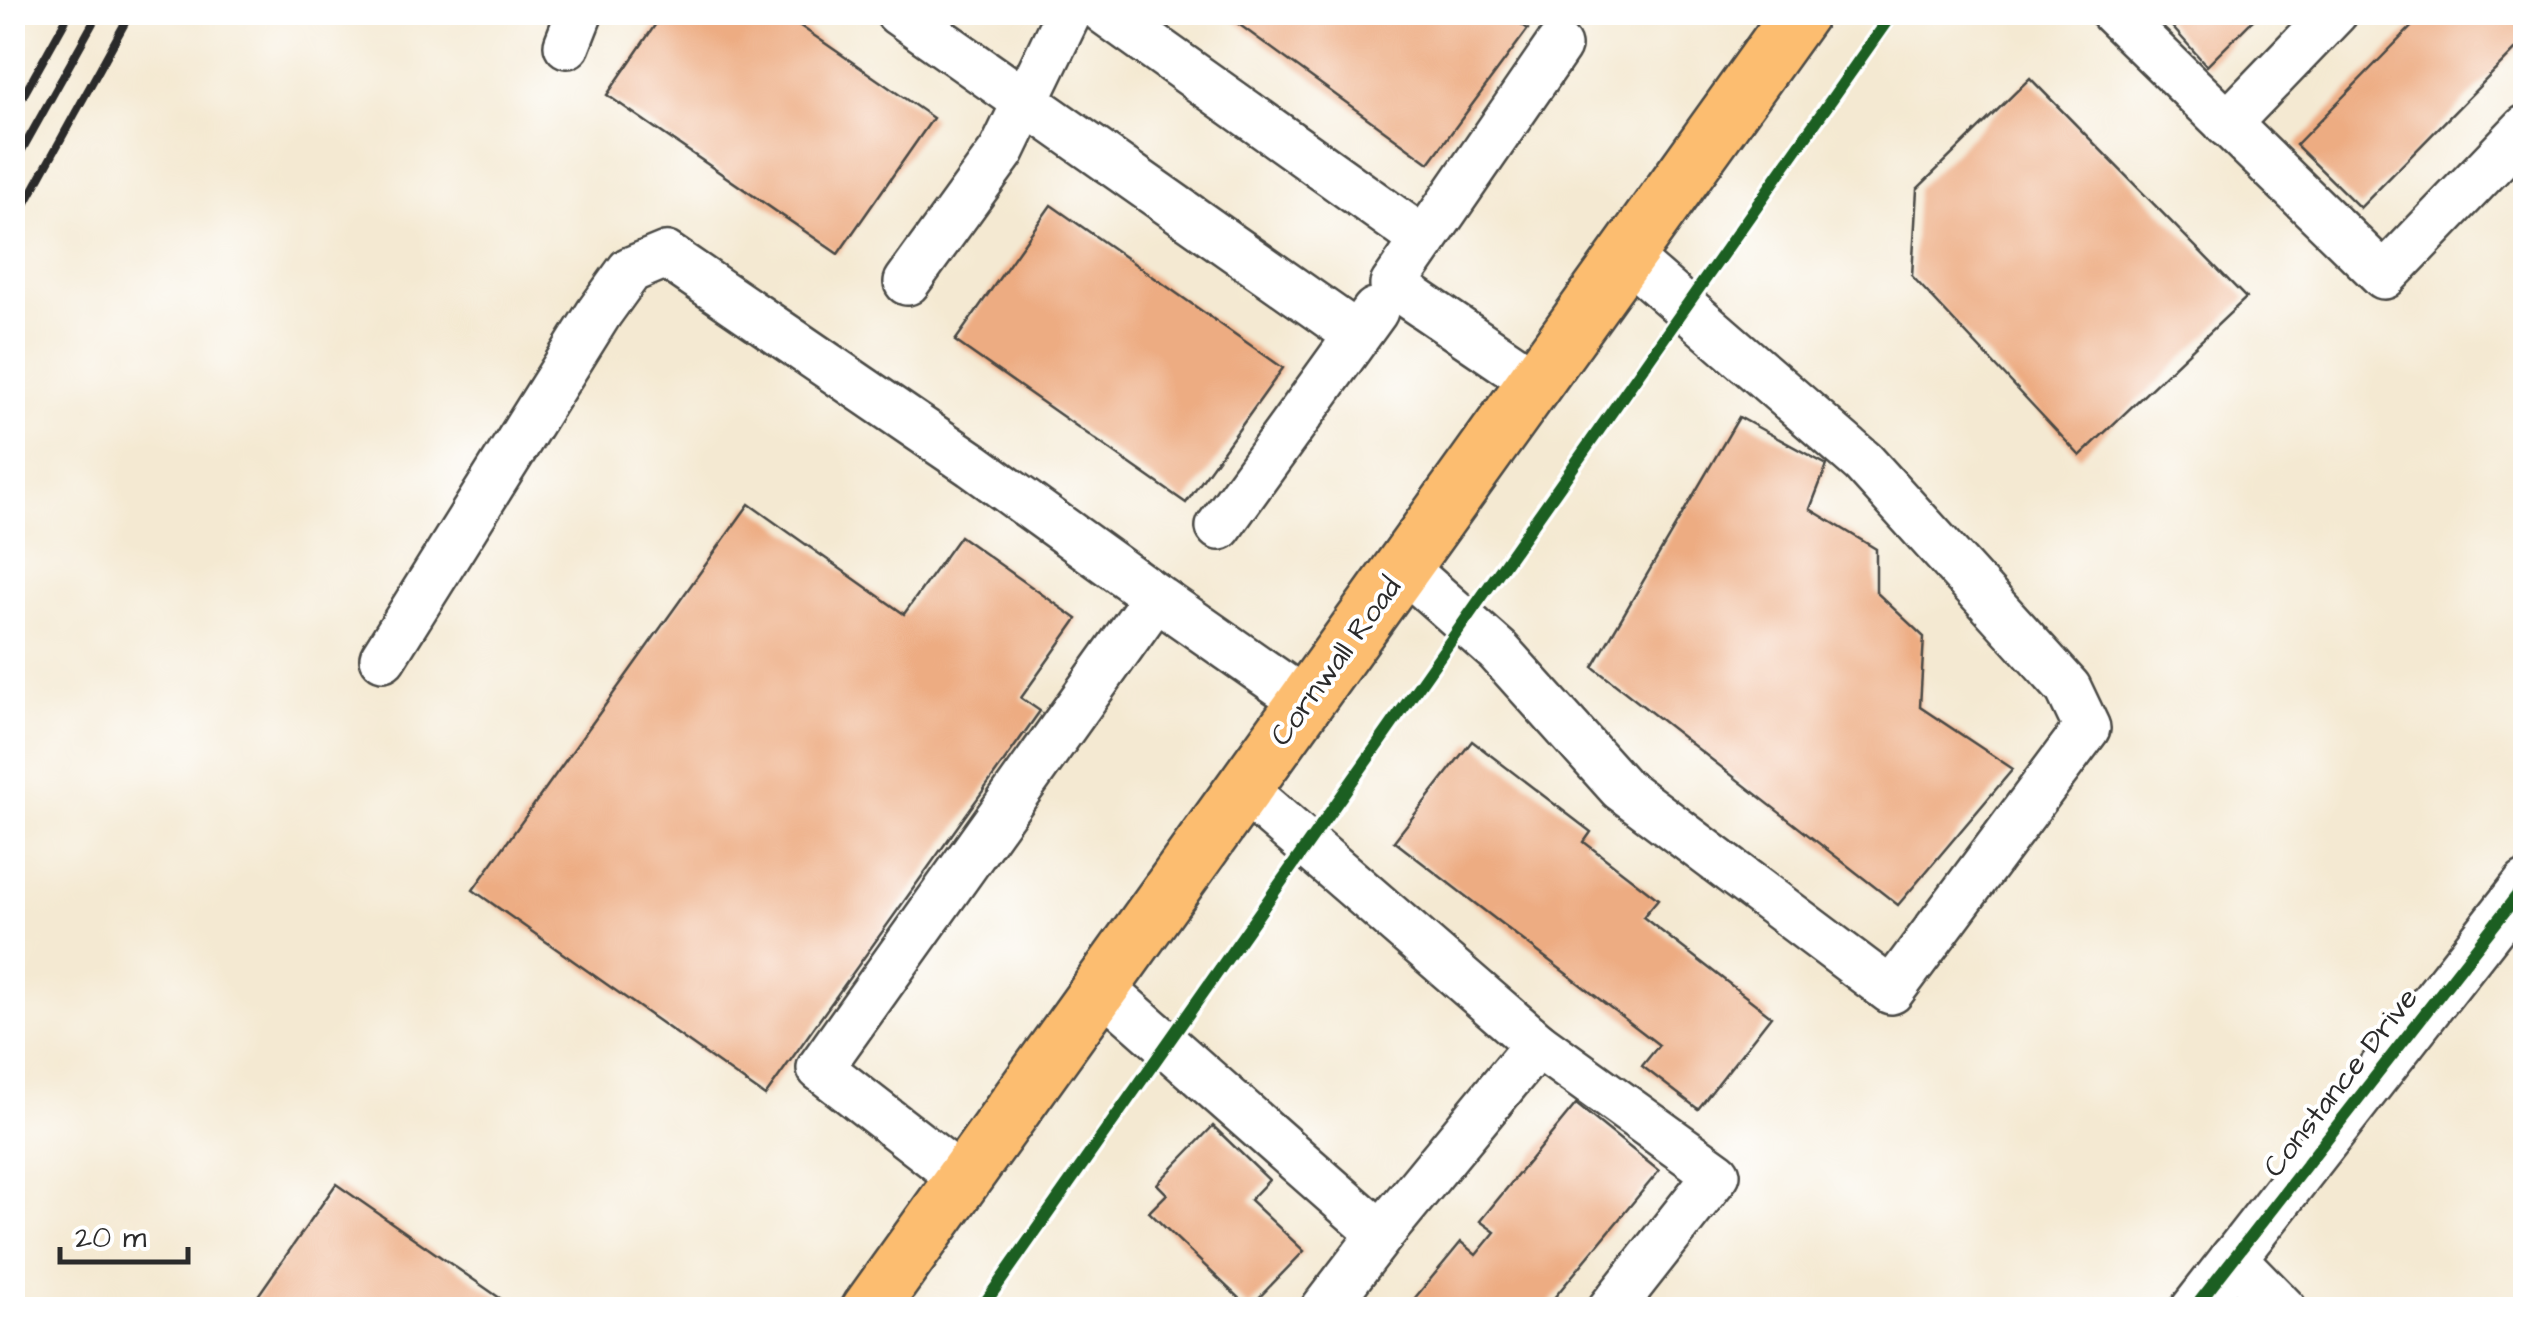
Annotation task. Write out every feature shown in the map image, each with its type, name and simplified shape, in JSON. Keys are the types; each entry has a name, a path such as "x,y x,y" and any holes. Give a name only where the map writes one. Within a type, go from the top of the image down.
{"main road":[{"name":"Cornwall Road","path":"869,1310 1801,12"}],"street":[{"path":"898,12 1357,335"},
{"path":"907,282 1002,151 1069,12"},
{"path":"1104,12 1424,240"},
{"path":"2114,12 2384,276 2526,128"},
{"path":"2227,124 2336,12"},
{"path":"1219,527 1558,46"},
{"path":"384,658 630,270 666,255 973,464 1306,702"},
{"path":"1403,567 1498,651 1621,788 1891,990 2088,728 2068,688 1863,462 1626,256"},
{"path":"1393,284 1536,382"},
{"path":"963,1179 820,1068 1156,596"},
{"path":"1243,789 1537,1044 1717,1174 1610,1310"},
{"name":"Constance Drive","path":"2193,1310 2526,884"},
{"path":"1101,987 1381,1234"},
{"path":"1323,1310 1537,1044"},
{"path":"2234,1258 2284,1310"}],"building":[{"path":"664,12 780,12 933,118 838,254 607,95"},
{"path":"1222,12 1505,12 1528,29 1429,163"},
{"path":"2159,12 2261,12 2207,66"},
{"path":"2426,12 2526,12 2526,39 2360,208 2296,145"},
{"path":"2030,78 2246,298 2080,456 1912,276 1917,189"},
{"path":"1051,205 1283,368 1186,503 955,341"},
{"path":"1739,417 1827,465 1810,509 1876,549 1876,592 1924,637 1920,707 2013,769 1898,905 1593,667"},
{"path":"749,504 904,614 960,536 1077,619 1021,698 1040,711 765,1096 473,890"},
{"path":"1472,741 1591,832 1584,842 1658,899 1643,917 1771,1016 1698,1109 1642,1066 1659,1045 1394,841"},
{"path":"1576,1104 1659,1171 1544,1310 1405,1310 1461,1242 1476,1255 1495,1232 1480,1221"},
{"path":"1213,1126 1269,1180 1250,1200 1304,1251 1249,1308 1149,1212 1167,1194 1157,1184"},
{"path":"336,1184 517,1310 248,1310"}],"railway":[{"path":"12,116 70,12"},
{"path":"12,168 99,12"},
{"path":"12,228 131,12"}],"cycle path":[{"path":"980,1310 1893,12"},
{"path":"2193,1310 2526,884"}]}
